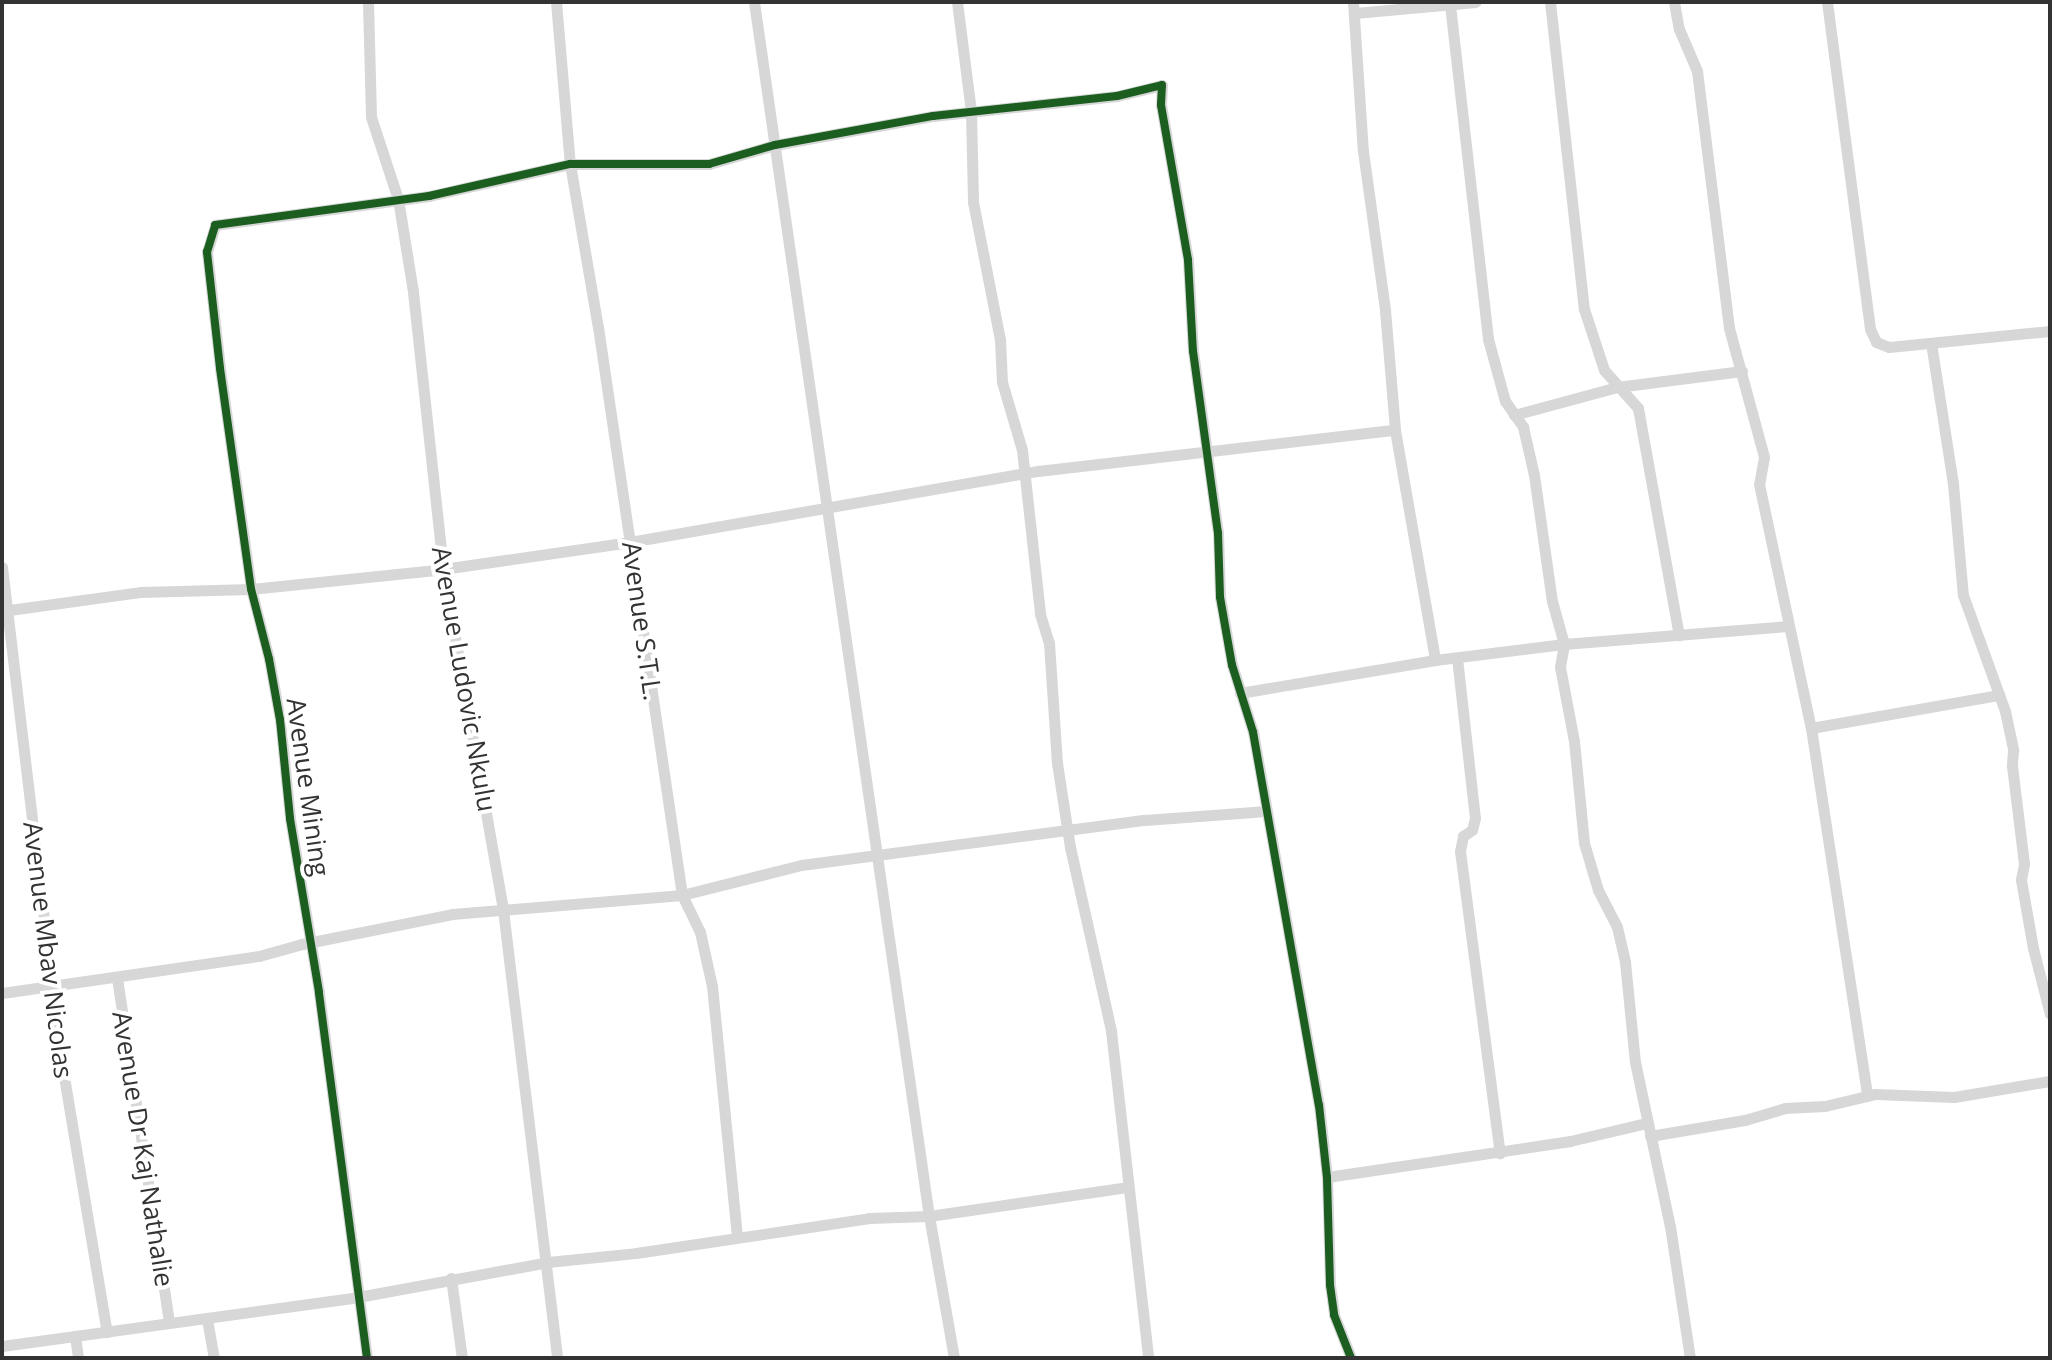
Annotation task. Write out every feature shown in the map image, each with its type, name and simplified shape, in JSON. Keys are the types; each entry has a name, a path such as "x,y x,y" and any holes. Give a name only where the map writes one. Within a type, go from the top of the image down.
{"street":[{"name":"Avenue Ludovic Nkulu","path":"368,2 371,117 398,199 423,378 443,569 503,910 548,1262 557,1358"},
{"name":"Avenue S.T.L.","path":"556,2 570,164 682,895 700,932 712,986 737,1237"},
{"path":"754,2 929,1216 954,1358"},
{"path":"957,2 971,112 973,202 1000,340 1002,382 1022,450 1040,614 1049,643 1057,763 1068,831 1111,1031 1148,1358"},
{"path":"1435,660 1395,430 1385,310 1363,151 1354,7 1475,2"},
{"path":"1550,2 1584,309 1604,370 1638,408 1679,635"},
{"path":"1674,2 1679,29 1697,71 1729,328 1764,457 1759,484 1811,728 1867,1096"},
{"path":"1827,2 1870,329 1876,342 1889,347 2050,331"},
{"path":"1450,5 1488,339 1499,384 1523,427 1528,448 1552,601 1564,644 1560,667 1574,741 1584,843 1589,867 1617,927 1623,950 1630,990 1635,1062 1670,1226 1690,1358"},
{"path":"398,199 429,196 570,164 709,164 775,145 971,112 1117,96 1162,85 1161,105 1188,260 1193,351 1218,533 1220,597 1240,693 1253,732 1319,1105 1327,1177 1330,1285 1334,1315 1351,1358"},
{"name":"Avenue Mining","path":"367,1358 311,942 290,818 280,720 269,659 251,589 207,252 215,225 398,199"},
{"path":"1931,343 1953,484 1963,595 1999,695 2013,750 2012,766 2024,864 2021,880 2033,948 2050,1014"},
{"path":"1514,415 1617,387 1742,371"},
{"path":"5,610 140,592 251,589 443,569 630,542 1023,474 1395,430"},
{"name":"Avenue Mbav Nicolas","path":"2,567 47,946 49,987 107,1332"},
{"path":"1240,693 1435,660 1564,644 1788,626"},
{"path":"1457,658 1475,818 1472,830 1463,836 1460,851 1500,1153"},
{"path":"1811,728 1999,695"},
{"path":"2,993 259,956 311,942 452,914 682,895 801,865 1145,820 1267,811"},
{"name":"Avenue Dr Kaj Nathalie","path":"117,978 169,1320"},
{"path":"1650,1136 1745,1120 1785,1108 1825,1106 1867,1096 1954,1097 2050,1081"},
{"path":"1327,1177 1500,1153 1647,1123"},
{"path":"2,1346 169,1320 207,1319 358,1297 548,1262 869,1218 929,1216 1127,1187"},
{"path":"451,1278 462,1358"},
{"path":"207,1319 214,1358"},
{"path":"75,1336 78,1358"}],"cycle path":[{"path":"367,1358 319,992 290,818 280,720 269,659 251,589 220,368 207,252 215,225 429,196 570,164 709,164 775,145 933,116 1117,96 1162,85 1161,105 1188,260 1193,351 1218,533 1220,597 1232,665 1253,732 1319,1105 1327,1177 1330,1285 1334,1315 1351,1358"}]}
